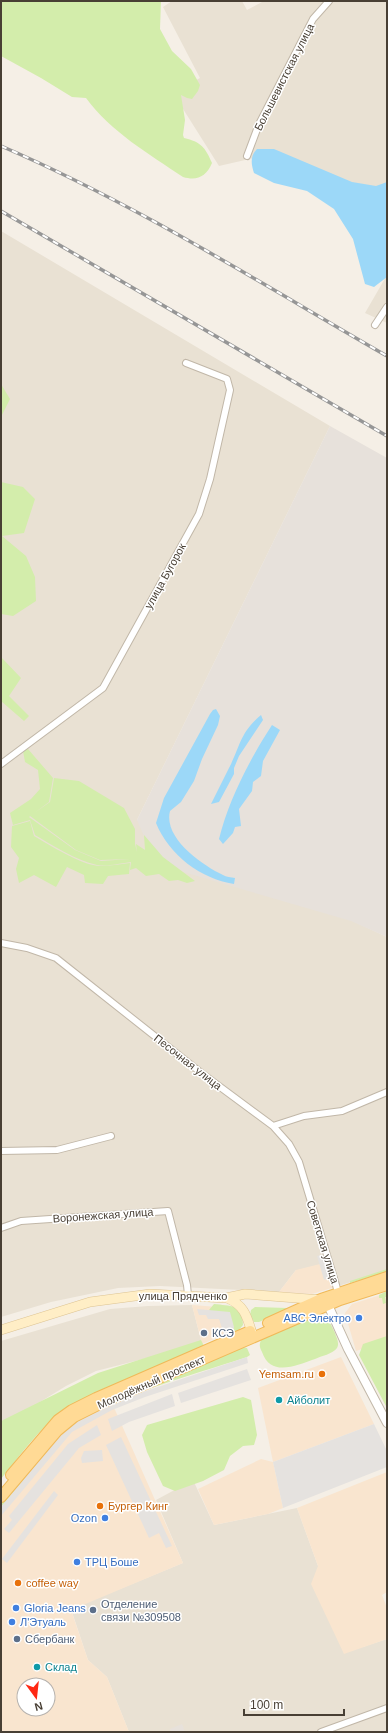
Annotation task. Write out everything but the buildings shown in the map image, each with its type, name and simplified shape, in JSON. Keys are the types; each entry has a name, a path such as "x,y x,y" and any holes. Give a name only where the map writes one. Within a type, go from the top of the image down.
{"main road":[{"name":"улица Прядченко","path":"325,1302 338,1293 387,1277"},
{"name":"улица Прядченко","path":"1,1330 90,1302 150,1294 226,1298 245,1294 325,1302 387,1285"},
{"path":"226,1298 236,1302 243,1309 252,1334"},
{"name":"Молодёжный проспект","path":"1,1497 57,1431 74,1417 252,1334 325,1302"},
{"name":"Молодёжный проспект","path":"1,1486 45,1433 58,1420 72,1410 96,1398 252,1334"}],"street":[{"name":"Большевистская улица","path":"247,156 259,124 313,19 329,1"},
{"path":"375,325 387,307"},
{"name":"улица Бугорок","path":"1,764 103,688 199,514 210,479 230,390 228,379 186,363"},
{"name":"Песочная улица","path":"1,943 27,948 56,958 200,1072 273,1126"},
{"path":"273,1126 304,1116 342,1110 387,1092"},
{"name":"Советская улица","path":"273,1126 289,1144 299,1162 338,1293"},
{"path":"1,1151 56,1150 111,1136"},
{"name":"Воронежская улица","path":"1,1228 21,1221 168,1211 187,1285 188,1295"},
{"path":"325,1302 387,1423"},
{"path":"326,1731 387,1708"}],"shaded area":[{"path":"172,1 242,1 247,10 264,1 387,1 387,185 366,192 275,153 219,166 173,93 200,78 163,7"},
{"path":"1,231 330,426 137,820 387,937 387,1271 335,1287 296,1270 279,1292 160,1286 118,1288 51,1302 1,1317"},
{"path":"387,275 387,323 365,313"},
{"path":"330,426 387,458 387,937 351,921 156,864 137,820"},
{"path":"323,1255 329,1278 324,1280 317,1256"},
{"path":"320,1264 327,1264 335,1287 312,1294 279,1292 296,1270"},
{"path":"387,1293 387,1341 356,1351 345,1313 352,1304"},
{"path":"192,1305 202,1344 96,1371 66,1386 1,1426 1,1341 110,1309"},
{"path":"192,1305 231,1308 234,1315 234,1331 202,1344"},
{"path":"197,1309 230,1312 234,1327 233,1331 224,1334 219,1319 208,1319 206,1315 199,1315"},
{"path":"247,1357 248,1363 145,1397 112,1410 72,1432 1,1516 1,1507 68,1427 81,1419 143,1392"},
{"path":"341,1357 374,1424 273,1462 258,1388"},
{"path":"247,1369 251,1380 181,1403 178,1393"},
{"path":"172,1394 175,1406 129,1422 112,1431 108,1419"},
{"path":"112,1403 183,1563 71,1610 88,1660 107,1677 129,1732 1,1732 1,1504 69,1425"},
{"path":"374,1424 387,1451 387,1467 283,1508 273,1462"},
{"path":"97,1425 101,1435 79,1448 9,1533 4,1529 12,1520 9,1516 68,1444"},
{"path":"121,1437 172,1546 166,1548 159,1533 149,1538 106,1445"},
{"path":"102,1450 103,1461 82,1463 81,1458 84,1451"},
{"path":"261,1459 273,1462 283,1508 268,1514 214,1525 198,1489"},
{"path":"387,1472 387,1592 382,1595 387,1608 387,1639 344,1654 311,1584 318,1566 297,1508"},
{"path":"193,1480 214,1525 297,1508 318,1566 344,1653 387,1639 387,1732 129,1732 107,1677 88,1660 71,1609 183,1563 156,1500"},
{"path":"54,1491 58,1495 7,1563 2,1559"},
{"path":"182,1724 185,1732 171,1732 170,1729"}],"green space":[{"path":"1,1 161,1 160,29 172,51 191,69 200,85 198,91 192,99 181,95 185,120 183,135 184,138 195,141 205,149 212,163 207,172 197,178 183,177 131,142 107,121 86,98 72,97 1,56"},
{"path":"1,384 10,399 1,417"},
{"path":"1,482 23,487 35,499 24,533 2,536 26,556 35,577 36,601 13,616 1,614"},
{"path":"1,657 21,678 9,696 29,716 24,721 1,701"},
{"path":"28,749 53,778 49,802 35,812 50,802 54,778 79,781 124,808 135,829 135,844 137,852 136,844 145,850 144,835 163,857 195,881 187,883 178,880 169,881 159,874 146,876 136,868 130,870 131,862 105,866 89,863 65,852 35,835 30,820 13,825 10,813 31,799 40,789 38,770 25,762 23,751","holes":["30,816 76,850 100,860 131,859 101,861 75,850 29,817"]},
{"path":"30,821 34,836 57,849 92,865 103,866 130,863 129,874 108,876 103,884 85,883 84,875 67,867 56,887 34,875 19,883 16,869 19,858 11,847 12,826"},
{"path":"387,1269 387,1272 350,1283 350,1281"},
{"path":"387,1291 387,1297 385,1297 386,1303 383,1304 382,1298 379,1298 379,1295"},
{"path":"214,1304 234,1307 241,1313 243,1325 237,1332 231,1334 233,1331 209,1310"},
{"path":"255,1307 287,1308 286,1310 259,1322 254,1322 250,1315 251,1310"},
{"path":"320,1314 328,1320 338,1340 337,1348 335,1350 308,1361 285,1368 272,1365 266,1360 260,1347 262,1338 314,1315"},
{"path":"387,1336 387,1408 359,1355 363,1344"},
{"path":"201,1340 204,1346 82,1399 57,1415 37,1434 1,1479 1,1422 3,1420 98,1373"},
{"path":"242,1347 247,1348 250,1355 133,1395 69,1426 83,1416"},
{"path":"243,1397 251,1400 257,1435 254,1445 243,1446 230,1456 224,1470 203,1481 175,1491 163,1486 147,1452 142,1435 147,1425"},
{"path":"67,1428 1,1507 1,1502 55,1437"}],"water":[{"path":"257,149 274,149 352,182 376,186 387,182 387,277 374,287 365,284 353,239 334,209 307,191 274,183 254,173 252,160 253,154"},
{"path":"216,709 220,716 218,725 202,759 194,781 181,802 170,811 169,821 172,831 186,849 205,865 226,876 235,878 234,884 210,877 188,864 169,845 156,823 164,798 210,714"},
{"path":"261,715 263,720 239,756 234,768 234,774 219,802 211,804 244,734"},
{"path":"272,725 280,730 263,761 261,776 253,782 252,791 239,809 241,826 235,827 233,833 223,844 219,839 234,794 248,765"}],"railway":[{"path":"1,146 100,193 197,245 387,356"},
{"path":"1,211 387,436"}],"place":[{"name":"АВС Электро","path":"359,1318"},
{"name":"КСЭ","path":"204,1333"},
{"name":"Yemsam.ru","path":"322,1374"},
{"name":"Айболит","path":"279,1400"},
{"name":"Бургер Кинг","path":"100,1506"},
{"name":"Ozon","path":"105,1518"},
{"name":"ТРЦ Боше","path":"77,1562"},
{"name":"coffee way","path":"18,1583"},
{"name":"Gloria Jeans","path":"16,1608"},
{"name":"Отделение связи №309508","path":"93,1610"},
{"name":"Л'Этуаль","path":"12,1622"},
{"name":"Сбербанк","path":"17,1639"},
{"name":"Склад","path":"37,1667"}]}
